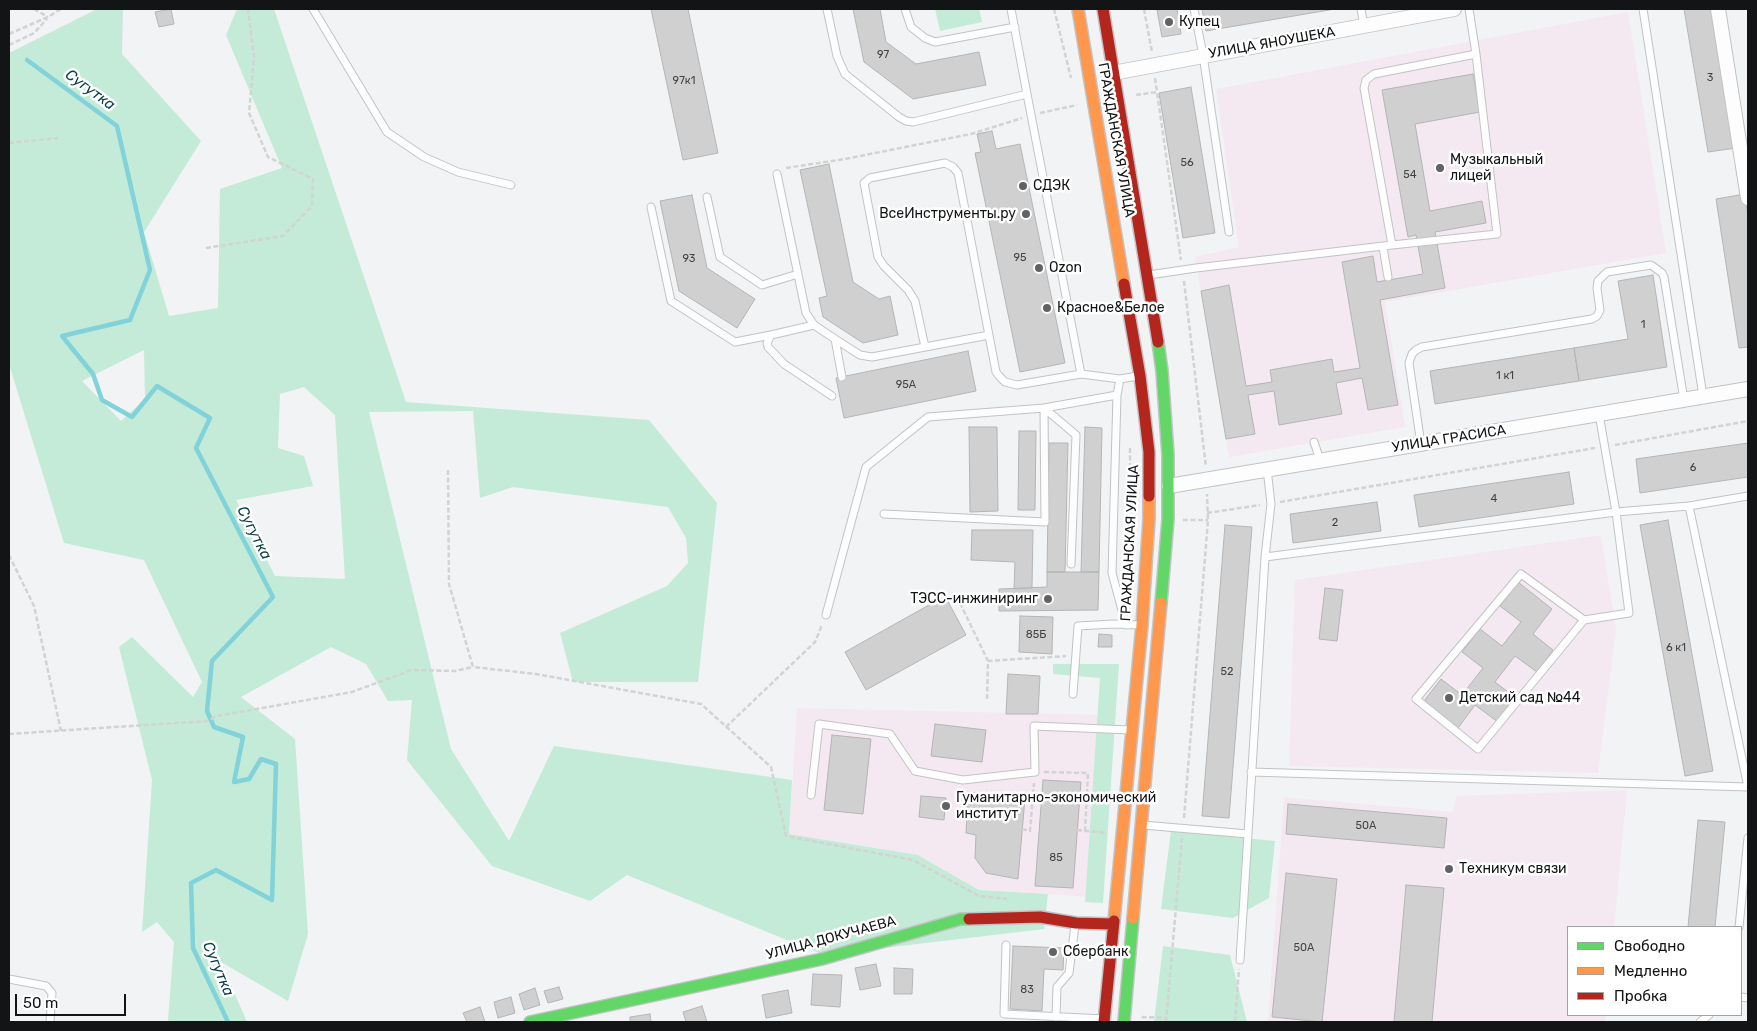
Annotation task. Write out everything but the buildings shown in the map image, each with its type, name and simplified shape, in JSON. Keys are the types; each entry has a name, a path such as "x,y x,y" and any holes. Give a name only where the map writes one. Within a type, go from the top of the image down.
{"main road":[{"name":"ГРАЖДАНСКАЯ УЛИЦА","path":"1078,9 1101,75 1148,276 1162,371 1169,486 1168,519 1124,1022"},
{"name":"ГРАЖДАНСКАЯ УЛИЦА","path":"1102,9 1101,75 1140,376 1149,452 1150,488 1142,626 1104,1020"},
{"name":"УЛИЦА ГРАСИСА","path":"1150,488 1169,486"},
{"name":"УЛИЦА ДОКУЧАЕВА","path":"530,1022 822,959 961,919 1040,917 1076,923 1113,924"}],"street":[{"name":"УЛИЦА ЯНОУШЕКА","path":"1101,75 1454,9"},
{"path":"1718,9 1748,198"},
{"name":"УЛИЦА ГРАСИСА","path":"1169,486 1748,389"}],"lane":[{"path":"313,9 387,132 424,157 458,172 511,185"},
{"path":"827,9 837,56 845,74 906,121 916,122 1027,94"},
{"path":"906,9 911,27 925,38 935,42 1015,27"},
{"path":"1011,9 1081,374"},
{"path":"1194,9 1203,55 1228,232"},
{"path":"1361,9 1364,26"},
{"path":"1148,276 1196,268 1497,234 1469,9"},
{"path":"1643,9 1703,396"},
{"path":"1392,245 1364,88 1366,80 1374,74 1476,54"},
{"path":"925,347 915,301 908,290 878,258 864,186 870,178 945,163 956,170 958,174 996,372 1000,378 1017,385 1081,374 1120,378 1140,376"},
{"path":"777,174 807,316 814,325 860,355 868,357 989,335"},
{"path":"708,197 720,257 762,285 798,274"},
{"path":"651,208 671,301 735,342 814,325"},
{"path":"1383,247 1388,278"},
{"path":"1421,444 1409,363 1412,354 1416,350 1422,347 1592,319 1597,316 1600,310 1598,281 1607,272 1651,265 1662,273 1684,400"},
{"path":"771,335 768,339 768,347 777,358 832,396"},
{"path":"835,339 842,377"},
{"path":"1120,378 1117,395 1112,573 1126,625"},
{"path":"826,615 866,467 928,417 1044,408 1117,395"},
{"path":"884,514 1045,522 1044,408"},
{"path":"1044,408 1076,435 1072,564"},
{"path":"1584,620 1521,574 1416,699 1478,749 1584,620 1629,613 1616,512 1598,414"},
{"path":"1314,442 1320,460"},
{"path":"1240,960 1265,557 1271,504 1267,469"},
{"path":"1265,557 1616,512 1689,506 1748,496"},
{"path":"1251,772 1748,787 1689,506"},
{"path":"1073,694 1078,626 1142,626"},
{"path":"811,796 819,724 890,734 915,771 963,780 1035,772 1034,726 1131,730"},
{"path":"1140,825 1248,834"},
{"path":"1739,926 1748,838"},
{"path":"1056,1017 1057,986 1069,972 1076,923"},
{"path":"1006,945 1004,1014 1104,1020"},
{"path":"9,979 46,986 52,993 50,1022"}],"path":[{"path":"34,9 48,18"},
{"path":"9,45 34,32 48,18 61,9"},
{"path":"206,248 283,236 312,206 313,179 268,158 249,113 254,57 248,9"},
{"path":"1144,9 1153,57"},
{"path":"9,34 48,18"},
{"path":"1154,72 1183,271 1207,480 1208,520 1166,1022"},
{"path":"1134,95 1157,92"},
{"path":"777,174 780,169 845,159 971,134 1031,115 1077,105"},
{"path":"9,144 58,138"},
{"path":"1207,513 1271,504 1748,421"},
{"path":"448,470 449,584 473,667"},
{"path":"9,555 34,606 61,731"},
{"path":"960,603 988,661 987,699"},
{"path":"726,727 815,642 826,615"},
{"path":"988,661 1076,655"},
{"path":"9,734 207,722 218,716 352,692 412,670 455,671 473,667 505,671"},
{"path":"1022,829 1030,831 1035,772 1088,773 1085,830"},
{"path":"1078,830 1112,833"},
{"path":"1235,1022 1240,960"},
{"path":"1142,1022 1142,1017 1167,1018"}],"shaded area":[{"name":"Музыкальный лицей","path":"1628,12 1666,253 1385,302 1405,427 1229,457 1195,257 1239,247 1216,89"},
{"name":"Детский сад №44","path":"1601,535 1616,630 1598,773 1289,766 1295,580"},
{"name":"Гуманитарно-экономический институт","path":"797,708 1106,715 1094,897 979,890 918,855 789,834"},
{"name":"Техникум связи","path":"1627,790 1614,926 1567,926 1567,1016 1606,1016 1605,1022 1268,1022 1284,797 1453,812 1456,796"}],"green space":[{"path":"97,9 123,9 122,54 201,141 144,232 169,316 218,308 220,189 282,168 226,35 237,9 274,9 406,402 649,420 717,503 698,682 573,682 560,633 667,586 688,563 686,538 668,507 513,487 480,498 473,411 369,412 451,749 509,841 554,746 792,780 789,834 918,855 979,890 1048,894 1044,929 824,955 627,875 590,901 492,866 407,760 412,700 388,701 366,664 331,647 241,697 295,739 308,934 288,1001 221,962 247,1022 171,1022 168,1020 174,942 157,922 142,932 152,780 119,647 132,637 193,697 202,682 144,560 64,543 9,364 9,53","holes":["144,350 145,399 121,421 82,381","304,387 335,415 345,579 275,576 236,500 313,486 304,456 278,448 280,394"]},
{"path":"935,9 979,9 982,22 940,31"},
{"path":"1053,664 1119,664 1103,903 1085,902 1100,678 1053,674"},
{"path":"1171,831 1275,841 1269,898 1233,918 1161,909"},
{"path":"1163,946 1230,955 1247,1022 1154,1022"}],"waterway":[{"name":"Сугутка","path":"27,60 117,126 150,270 130,320 62,336 93,374 102,400 132,417 157,386 210,418 196,448 273,597 212,661 207,711 214,727 243,737 234,782 249,779 261,759 276,764 272,900 216,870 191,883 193,948 228,1022"}],"traffic: fast":[{"path":"1158,342 1168,455 1168,519 1161,603"},
{"path":"1124,1022 1133,918"},
{"path":"530,1022 822,959 961,919 969,919"}],"traffic: slow":[{"path":"1078,9 1124,284"},
{"path":"1114,921 1142,625 1149,496"},
{"path":"1133,918 1161,603"}],"traffic: jam":[{"path":"1103,9 1158,342"},
{"path":"1124,284 1140,376 1149,452 1149,496"},
{"path":"969,919 1040,917 1076,923 1113,924"},
{"path":"1104,1022 1114,921"}],"place":[{"name":"Купец","path":"1169,22"},
{"name":"Музыкальный лицей","path":"1440,168"},
{"name":"СДЭК","path":"1023,186"},
{"name":"ВсеИнструменты.ру","path":"1026,214"},
{"name":"Ozon","path":"1039,268"},
{"name":"Красное&Белое","path":"1047,308"},
{"name":"ТЭСС-инжиниринг","path":"1048,599"},
{"name":"Детский сад №44","path":"1449,698"},
{"name":"Гуманитарно-экономический институт","path":"946,806"},
{"name":"Техникум связи","path":"1449,869"},
{"name":"Сбербанк","path":"1053,952"}]}
